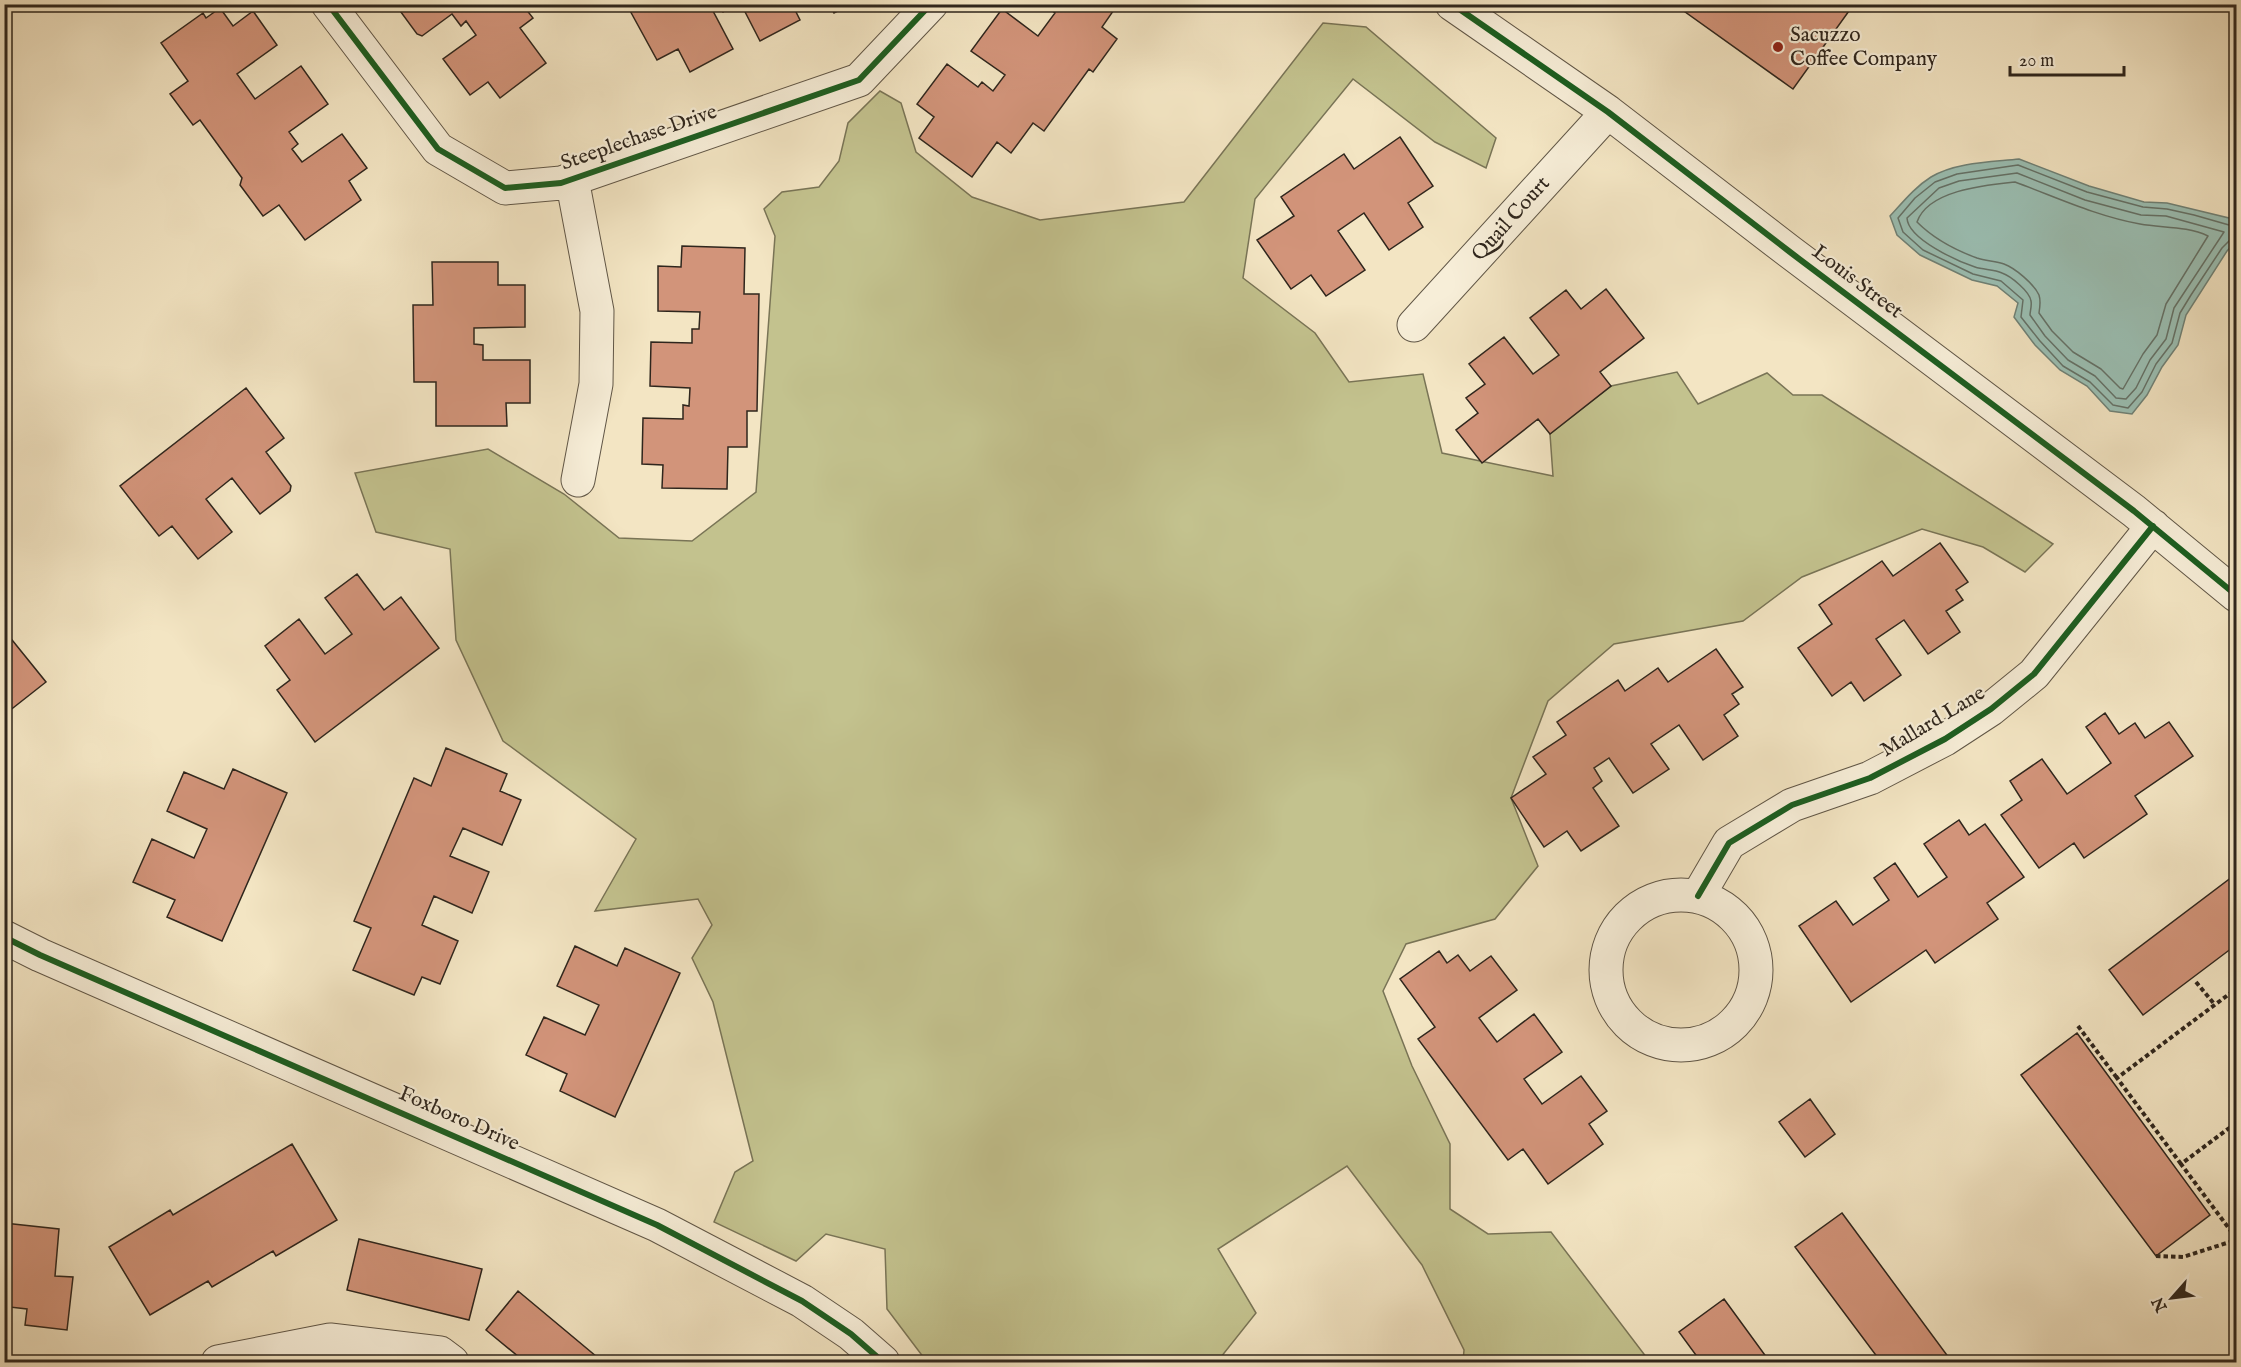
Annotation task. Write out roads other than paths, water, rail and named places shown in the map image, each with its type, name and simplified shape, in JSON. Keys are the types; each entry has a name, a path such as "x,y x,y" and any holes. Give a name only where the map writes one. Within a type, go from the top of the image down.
{"street":[{"name":"Steeplechase Drive","path":"328,4 438,149 505,188 561,183 859,80 931,4"},
{"name":"Louis Street","path":"1452,4 1608,112 2153,526 2236,595"},
{"name":"Quail Court","path":"1414,326 1608,112"},
{"name":"Steeplechase Drive","path":"572,179 597,311 596,384 578,480"},
{"name":"Mallard Lane","path":"1698,896 1729,843 1792,805 1869,778 1945,739 1999,702 2034,674 2153,526"},
{"path":"1673,894 1698,896 1720,905 1738,920 1751,941 1757,966 1754,992 1743,1015 1724,1033 1701,1044 1675,1046 1650,1039 1629,1024 1614,1003 1606,980 1607,956 1615,933 1630,914 1643,905 1673,894"},
{"name":"Foxboro Drive","path":"4,937 40,955 657,1225 802,1301 851,1334 883,1362"},
{"path":"218,1362 330,1340 440,1353 452,1362"}],"water":[{"path":"2019,159 2089,186 2144,202 2167,203 2233,219 2236,225 2236,241 2227,251 2186,315 2178,345 2162,367 2147,395 2132,414 2110,411 2087,386 2060,370 2035,345 2014,317 2018,303 1997,286 1972,280 1920,255 1897,235 1890,216 1914,190 1931,177 1952,168"}],"place":[{"name":"Sacuzzo Coffee Company","path":"1778,47"}]}
